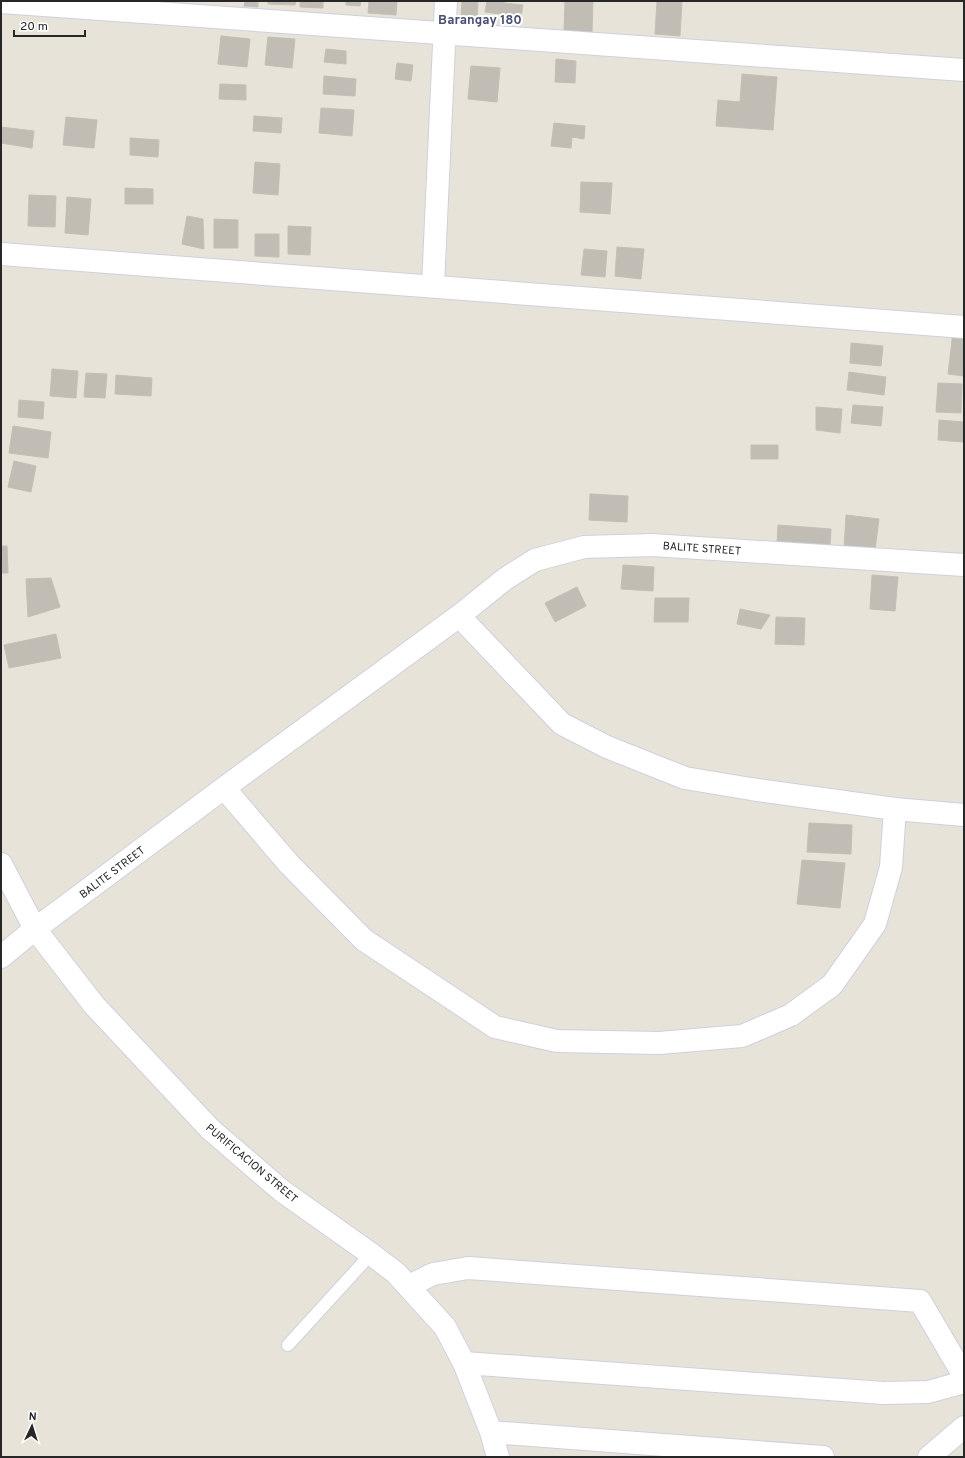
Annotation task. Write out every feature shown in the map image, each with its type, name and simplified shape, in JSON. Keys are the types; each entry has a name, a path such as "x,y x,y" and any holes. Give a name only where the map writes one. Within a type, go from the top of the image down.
{"street":[{"path":"433,286 446,1"},
{"path":"1,2 964,70"},
{"path":"1,254 964,327"},
{"name":"BALITE STREET","path":"1,957 35,929 224,788 459,616 505,579 535,560 584,548 652,545 964,565"},
{"path":"459,616 562,724 607,747 685,778 751,790 895,809 964,816"},
{"path":"224,788 289,864 364,940 495,1027 557,1042 659,1043 742,1036 791,1016 832,985 875,924 891,867 895,809"},
{"name":"PURIFICACION STREET","path":"1,864 35,929 94,1005 210,1129 282,1191 396,1273 445,1327 464,1363 491,1432 498,1457"},
{"path":"409,1286 433,1274 468,1268 920,1301 964,1376"},
{"path":"464,1363 884,1393 928,1392 964,1382"},
{"path":"929,1457 964,1428"},
{"path":"491,1432 823,1457"}],"lane":[{"path":"288,1345 371,1254"}],"building":[{"path":"245,1 258,1 258,7 244,6"},
{"path":"268,1 296,1 295,5 268,4"},
{"path":"300,1 323,1 323,8 300,7"},
{"path":"346,1 361,1 360,6 346,5"},
{"path":"369,1 397,1 396,15 368,13"},
{"path":"462,1 478,1 477,18 461,17"},
{"path":"487,1 504,1 504,3 523,5 521,17 485,12"},
{"path":"565,1 593,1 592,32 564,32"},
{"path":"657,1 682,1 680,36 655,34"},
{"path":"221,36 250,39 247,67 218,64"},
{"path":"268,37 295,39 292,68 265,65"},
{"path":"326,49 346,51 346,64 324,62"},
{"path":"556,59 576,61 575,83 555,82"},
{"path":"397,63 413,65 411,81 395,79"},
{"path":"471,66 500,68 497,102 468,99"},
{"path":"742,74 777,77 773,130 716,126 718,100 740,102"},
{"path":"324,76 356,79 355,96 323,94"},
{"path":"220,84 246,85 246,100 219,99"},
{"path":"321,108 354,110 352,136 319,133"},
{"path":"254,116 282,118 281,133 253,131"},
{"path":"66,117 97,120 94,148 63,145"},
{"path":"554,123 585,126 584,139 572,137 571,148 551,146"},
{"path":"1,127 34,131 32,148 1,143"},
{"path":"130,138 159,140 158,157 130,155"},
{"path":"255,162 280,164 278,195 253,193"},
{"path":"581,182 612,183 610,214 580,212"},
{"path":"125,188 153,189 153,204 125,204"},
{"path":"29,195 56,196 55,227 28,226"},
{"path":"67,197 91,199 88,235 65,233"},
{"path":"187,216 203,219 204,249 182,244"},
{"path":"214,219 238,220 238,248 214,248"},
{"path":"288,226 311,227 310,255 288,254"},
{"path":"255,234 279,234 279,257 255,256"},
{"path":"617,247 644,249 641,279 615,276"},
{"path":"584,249 607,251 605,277 581,275"},
{"path":"953,332 964,333 964,376 948,374"},
{"path":"851,343 883,346 881,366 850,363"},
{"path":"52,369 78,371 76,398 50,396"},
{"path":"849,372 886,377 884,395 847,390"},
{"path":"86,373 107,374 105,398 84,397"},
{"path":"116,375 152,378 151,396 115,394"},
{"path":"938,383 962,384 961,413 936,412"},
{"path":"19,400 44,402 43,419 18,417"},
{"path":"853,405 883,407 881,426 851,423"},
{"path":"816,407 842,409 840,433 816,430"},
{"path":"939,420 964,422 963,442 938,440"},
{"path":"13,426 51,432 48,458 9,453"},
{"path":"751,445 778,445 778,459 751,459"},
{"path":"14,461 36,466 31,492 8,487"},
{"path":"590,494 628,496 627,522 589,520"},
{"path":"846,515 879,519 875,550 844,548"},
{"path":"778,525 831,529 830,546 777,543"},
{"path":"1,546 7,546 8,573 1,573"},
{"path":"623,565 654,567 653,591 621,589"},
{"path":"872,575 898,577 895,611 870,609"},
{"path":"51,578 60,607 28,617 26,579"},
{"path":"577,587 586,606 555,622 545,603"},
{"path":"655,598 689,598 688,622 654,622"},
{"path":"740,609 770,615 761,629 737,624"},
{"path":"776,617 805,618 804,645 775,644"},
{"path":"56,634 61,658 9,668 4,645"},
{"path":"809,823 852,825 851,854 807,852"},
{"path":"802,860 845,863 840,908 797,904"}],"district":[{"name":"Barangay 180","path":"480,19"}]}
